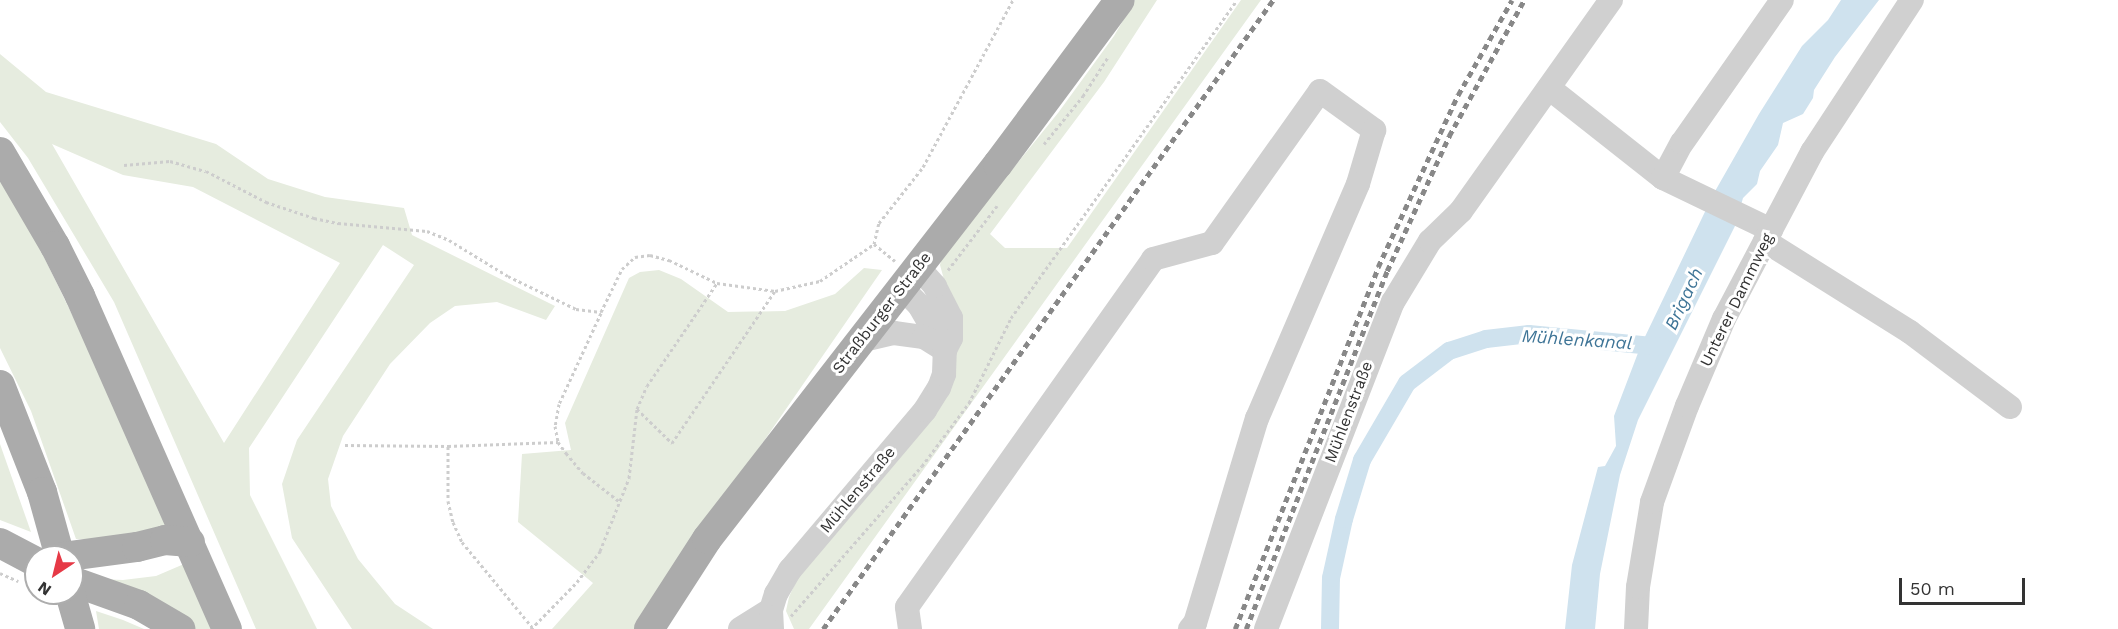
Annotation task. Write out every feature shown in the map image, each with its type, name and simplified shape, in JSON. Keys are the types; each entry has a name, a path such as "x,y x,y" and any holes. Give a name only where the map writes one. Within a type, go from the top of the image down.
{"main road":[{"name":"Straßburger Straße","path":"649,629 707,539 1086,50 1120,0"},
{"path":"0,152 55,246 80,296 227,629"},
{"path":"0,385 42,492 57,545"},
{"path":"84,554 137,547 165,540 190,542"},
{"path":"84,564 103,567 132,566 168,558 190,542"},
{"path":"84,585 139,605 180,629"},
{"path":"73,605 80,629"}],"street":[{"name":"Mühlenstraße","path":"1266,629 1393,302 1430,242 1461,211 1611,0"},
{"path":"1663,178 1682,143 1782,0"},
{"name":"Unterer Dammweg","path":"1636,629 1638,587 1652,502 1679,426 1724,319 1764,232 1812,152 1912,0"},
{"path":"1550,88 1663,178 1694,192 1764,232 1910,332 2010,407"},
{"path":"910,629 907,607 1153,259 1212,243 1320,91 1374,129 1354,194 1257,418 1195,623 1190,629"},
{"name":"Mühlenstraße","path":"777,620 776,594 790,570 925,410 939,388 944,374 945,350 951,338 951,318 936,286 911,277"},
{"path":"859,341 894,333 924,337 945,350"},
{"path":"740,629 777,620"}],"path":[{"path":"620,502 583,472 558,442 555,426 559,404 622,269 635,257 650,255 669,260 717,283 775,291 820,282 874,244 879,223 923,167 1013,0"},
{"path":"777,620 922,466 969,402 1011,318 1237,0"},
{"path":"124,165 170,161 206,171 266,202 314,218 338,223 428,231 449,240 508,276 576,309 601,312"},
{"path":"874,244 911,277"},
{"path":"448,446 448,501 453,522 462,542 531,628 577,582 600,551 629,478 637,409 647,386 717,283"},
{"path":"637,409 672,443 775,291"},
{"path":"345,445 448,446 558,442"}],"shaded area":[{"path":"1135,0 1157,0 1104,82 990,234 1005,248 1067,248 1241,0 1261,0 809,629 794,629 786,611 797,579 952,374 957,351 951,305 940,265 942,256 1058,113 1114,36"},
{"path":"0,54 46,92 216,144 268,179 325,197 404,208 412,235 555,306 546,320 497,302 455,306 430,323 390,364 343,436 328,479 331,506 358,559 395,604 433,629 352,629 292,538 282,484 297,440 414,265 383,245 249,448 250,495 317,629 256,629 114,302 28,158 0,122","holes":["52,144 123,175 193,187 340,263 224,443"]},
{"path":"0,167 175,525 108,540 76,539 31,411 0,348"},
{"path":"864,268 882,270 634,629 552,629 593,583 518,522 522,454 571,450 565,423 629,278 640,272 659,270 681,279 728,312 785,311 835,294"},
{"path":"0,444 31,532 0,520"},
{"path":"184,564 213,629 194,629 101,579 123,580 156,576"},
{"path":"96,611 123,620 144,629 99,629"}],"water":[{"name":"Brigach","path":"1841,0 1879,0 1835,57 1814,90 1813,98 1803,114 1783,123 1778,145 1760,171 1757,184 1743,198 1735,226 1638,420 1620,475 1600,574 1595,629 1565,629 1572,565 1598,467 1605,466 1616,446 1614,416 1641,345 1714,193 1759,114 1802,46 1828,20"}],"waterway":[{"name":"Mühlenkanal","path":"1330,629 1331,578 1344,519 1362,460 1407,383 1449,351 1486,339 1529,334 1662,347"}],"railway":[{"path":"823,629 1273,0"},
{"path":"1235,629 1378,267 1458,95 1512,0"},
{"path":"1246,629 1387,271 1449,136 1524,0"}]}
